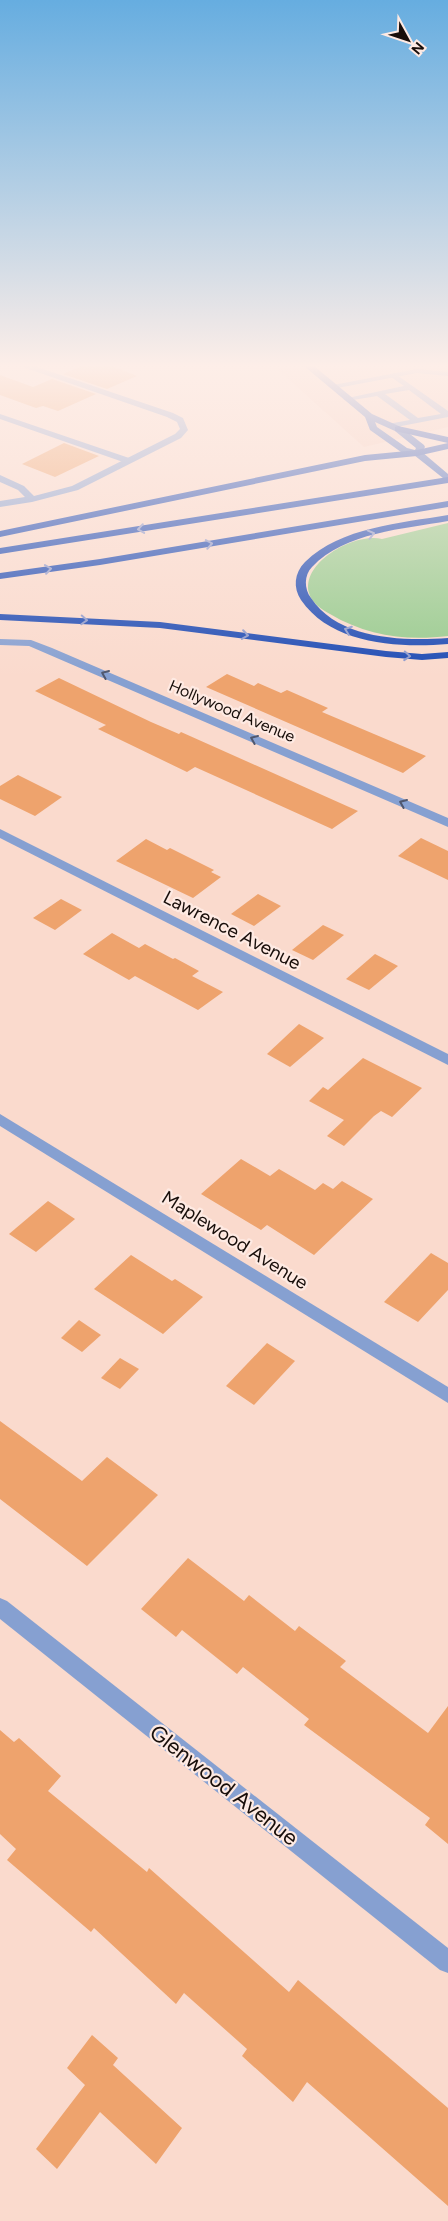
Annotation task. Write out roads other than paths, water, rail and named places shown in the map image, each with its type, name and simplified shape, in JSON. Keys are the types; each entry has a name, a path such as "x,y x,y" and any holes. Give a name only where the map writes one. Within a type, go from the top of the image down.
{"highway":[{"path":"0,534 309,470"},
{"path":"0,551 448,480"},
{"path":"0,576 100,562 448,504"},
{"path":"448,518 378,532 341,543 308,564 301,576 301,591 306,601 315,611 336,625 361,634 390,641 427,643 448,641"},
{"path":"0,617 160,625 386,654 422,657 448,655"}],"main road":[{"path":"436,470 448,480"}],"street":[{"path":"0,504 32,499 76,488 112,470"},
{"path":"0,478 21,488 32,499"},
{"name":"Hollywood Avenue","path":"0,642 31,643 448,822"},
{"name":"Lawrence Avenue","path":"0,832 448,1060"},
{"name":"Maplewood Avenue","path":"0,1119 448,1396"},
{"name":"Glenwood Avenue","path":"0,1607 448,1962"}]}
